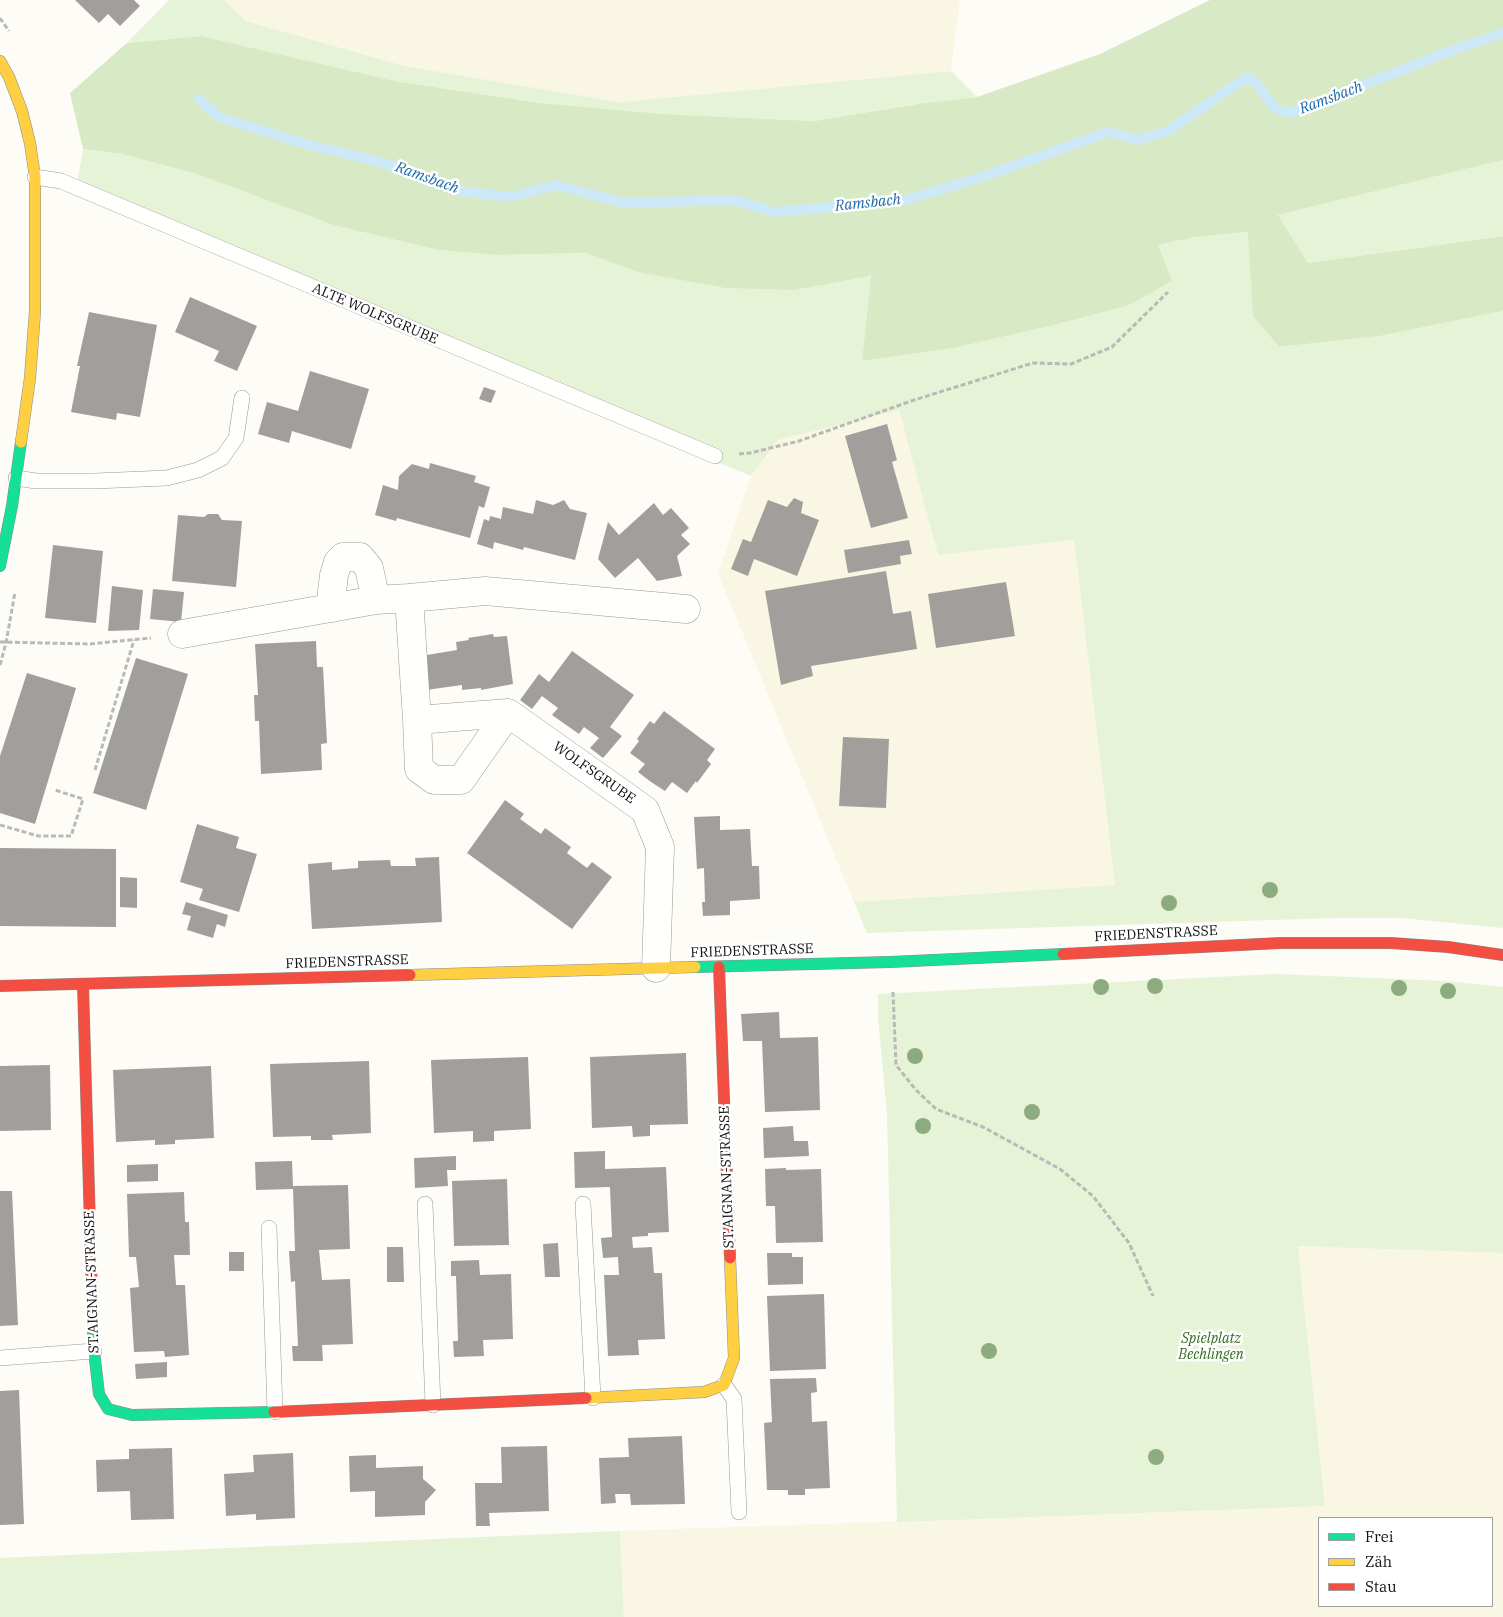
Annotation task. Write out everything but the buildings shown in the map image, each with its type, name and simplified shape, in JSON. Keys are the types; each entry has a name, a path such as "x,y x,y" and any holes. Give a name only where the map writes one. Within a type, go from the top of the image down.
{"street":[{"path":"0,61 9,77 22,111 30,143 35,177 35,310 30,378 16,478 6,504 0,566"},
{"path":"332,608 334,576 338,562 343,557 360,557 370,568 376,600"},
{"path":"182,634 376,600 485,591 686,609"},
{"path":"409,598 419,769 434,780 461,780 508,713"},
{"path":"417,720 508,713"},
{"name":"WOLFSGRUBE","path":"508,713 645,810 660,847 656,968"},
{"name":"FRIEDENSTRASSE","path":"0,986 890,962 1280,943 1391,943 1448,947 1503,955"},
{"name":"ST.AIGNAN-STRASSE","path":"83,985 94,1351 99,1394 108,1408 132,1415 276,1412 704,1392 724,1385 734,1358 720,967"}],"lane":[{"name":"ALTE WOLFSGRUBE","path":"35,177 61,181 715,456"},
{"path":"16,478 46,481 149,479 167,478 198,470 222,458 236,438 242,398"},
{"path":"425,1204 432,1406"},
{"path":"584,1204 594,1398"},
{"path":"269,1228 276,1412"},
{"path":"0,1358 94,1351"},
{"path":"724,1385 734,1399 739,1512"}],"path":[{"path":"715,456 750,453 799,441 914,400 1033,363 1071,364 1112,347 1168,292"},
{"path":"0,642 90,644 182,634"},
{"path":"95,770 134,640"},
{"path":"0,824 38,836 71,836 83,799 55,790"},
{"path":"890,962 896,1064 916,1090 936,1109 983,1127 1060,1170 1092,1196 1128,1243 1153,1296"}],"shaded area":[{"path":"224,0 960,0 951,71 620,102 405,66 246,21"},
{"path":"899,410 938,555 1074,540 1115,885 854,902 718,574 751,476 778,440"},
{"path":"1298,1245 1503,1253 1503,1617 624,1617 620,1531 1325,1506"}],"green space":[{"path":"169,0 224,0 246,21 405,66 620,102 951,71 977,97 924,103 814,121 664,114 541,103 387,80 201,36 127,43"},
{"path":"1210,0 1503,0 1503,160 1278,215 1308,263 1503,236 1503,311 1380,336 1279,347 1253,316 1248,232 1196,237 1158,245 1172,281 1127,306 954,348 862,361 871,276 795,290 726,288 637,272 586,253 497,255 438,250 333,225 197,174 122,154 83,149 70,93 127,43 201,36 394,81 541,103 664,114 814,121 924,103 977,97 1100,54"},
{"path":"83,149 122,154 197,174 333,225 438,250 497,255 586,253 637,272 795,290 871,276 862,361 954,348 1127,306 1158,245 1196,237 1249,232 1253,316 1279,347 1380,336 1503,311 1503,928 1402,918 1336,918 867,933 854,902 1115,885 1074,540 938,555 899,410 778,440 751,476 75,196"},
{"path":"1503,160 1503,236 1308,263 1278,215"},
{"name":"Spielplatz Bechlingen","path":"1277,974 1447,981 1503,987 1503,1253 1298,1246 1325,1506 897,1522 887,1114 878,1017 878,994"},
{"path":"620,1531 624,1617 0,1617 0,1558"}],"waterway":[{"name":"Ramsbach","path":"199,99 219,117 305,144 381,162 459,191 511,197 556,185 624,203 734,200 775,212 906,200 991,174 1108,132 1137,140 1168,131 1247,77 1256,83 1273,106 1279,110 1291,113 1453,50 1503,33"}],"traffic: fast":[{"path":"0,566 12,506 21,442"},
{"path":"695,967 890,962 1063,954"},
{"path":"93,1329 99,1394 108,1409 132,1415 274,1412"}],"traffic: slow":[{"path":"0,61 9,77 22,111 30,143 35,177 35,311 30,378 21,442"},
{"path":"410,975 695,967"},
{"path":"586,1398 704,1392 724,1385 734,1358 730,1258"}],"traffic: jam":[{"path":"1063,954 1280,943 1391,943 1448,947 1503,955"},
{"path":"719,967 730,1258"},
{"path":"0,986 410,975"},
{"path":"83,985 93,1329"},
{"path":"274,1412 586,1398"}]}
